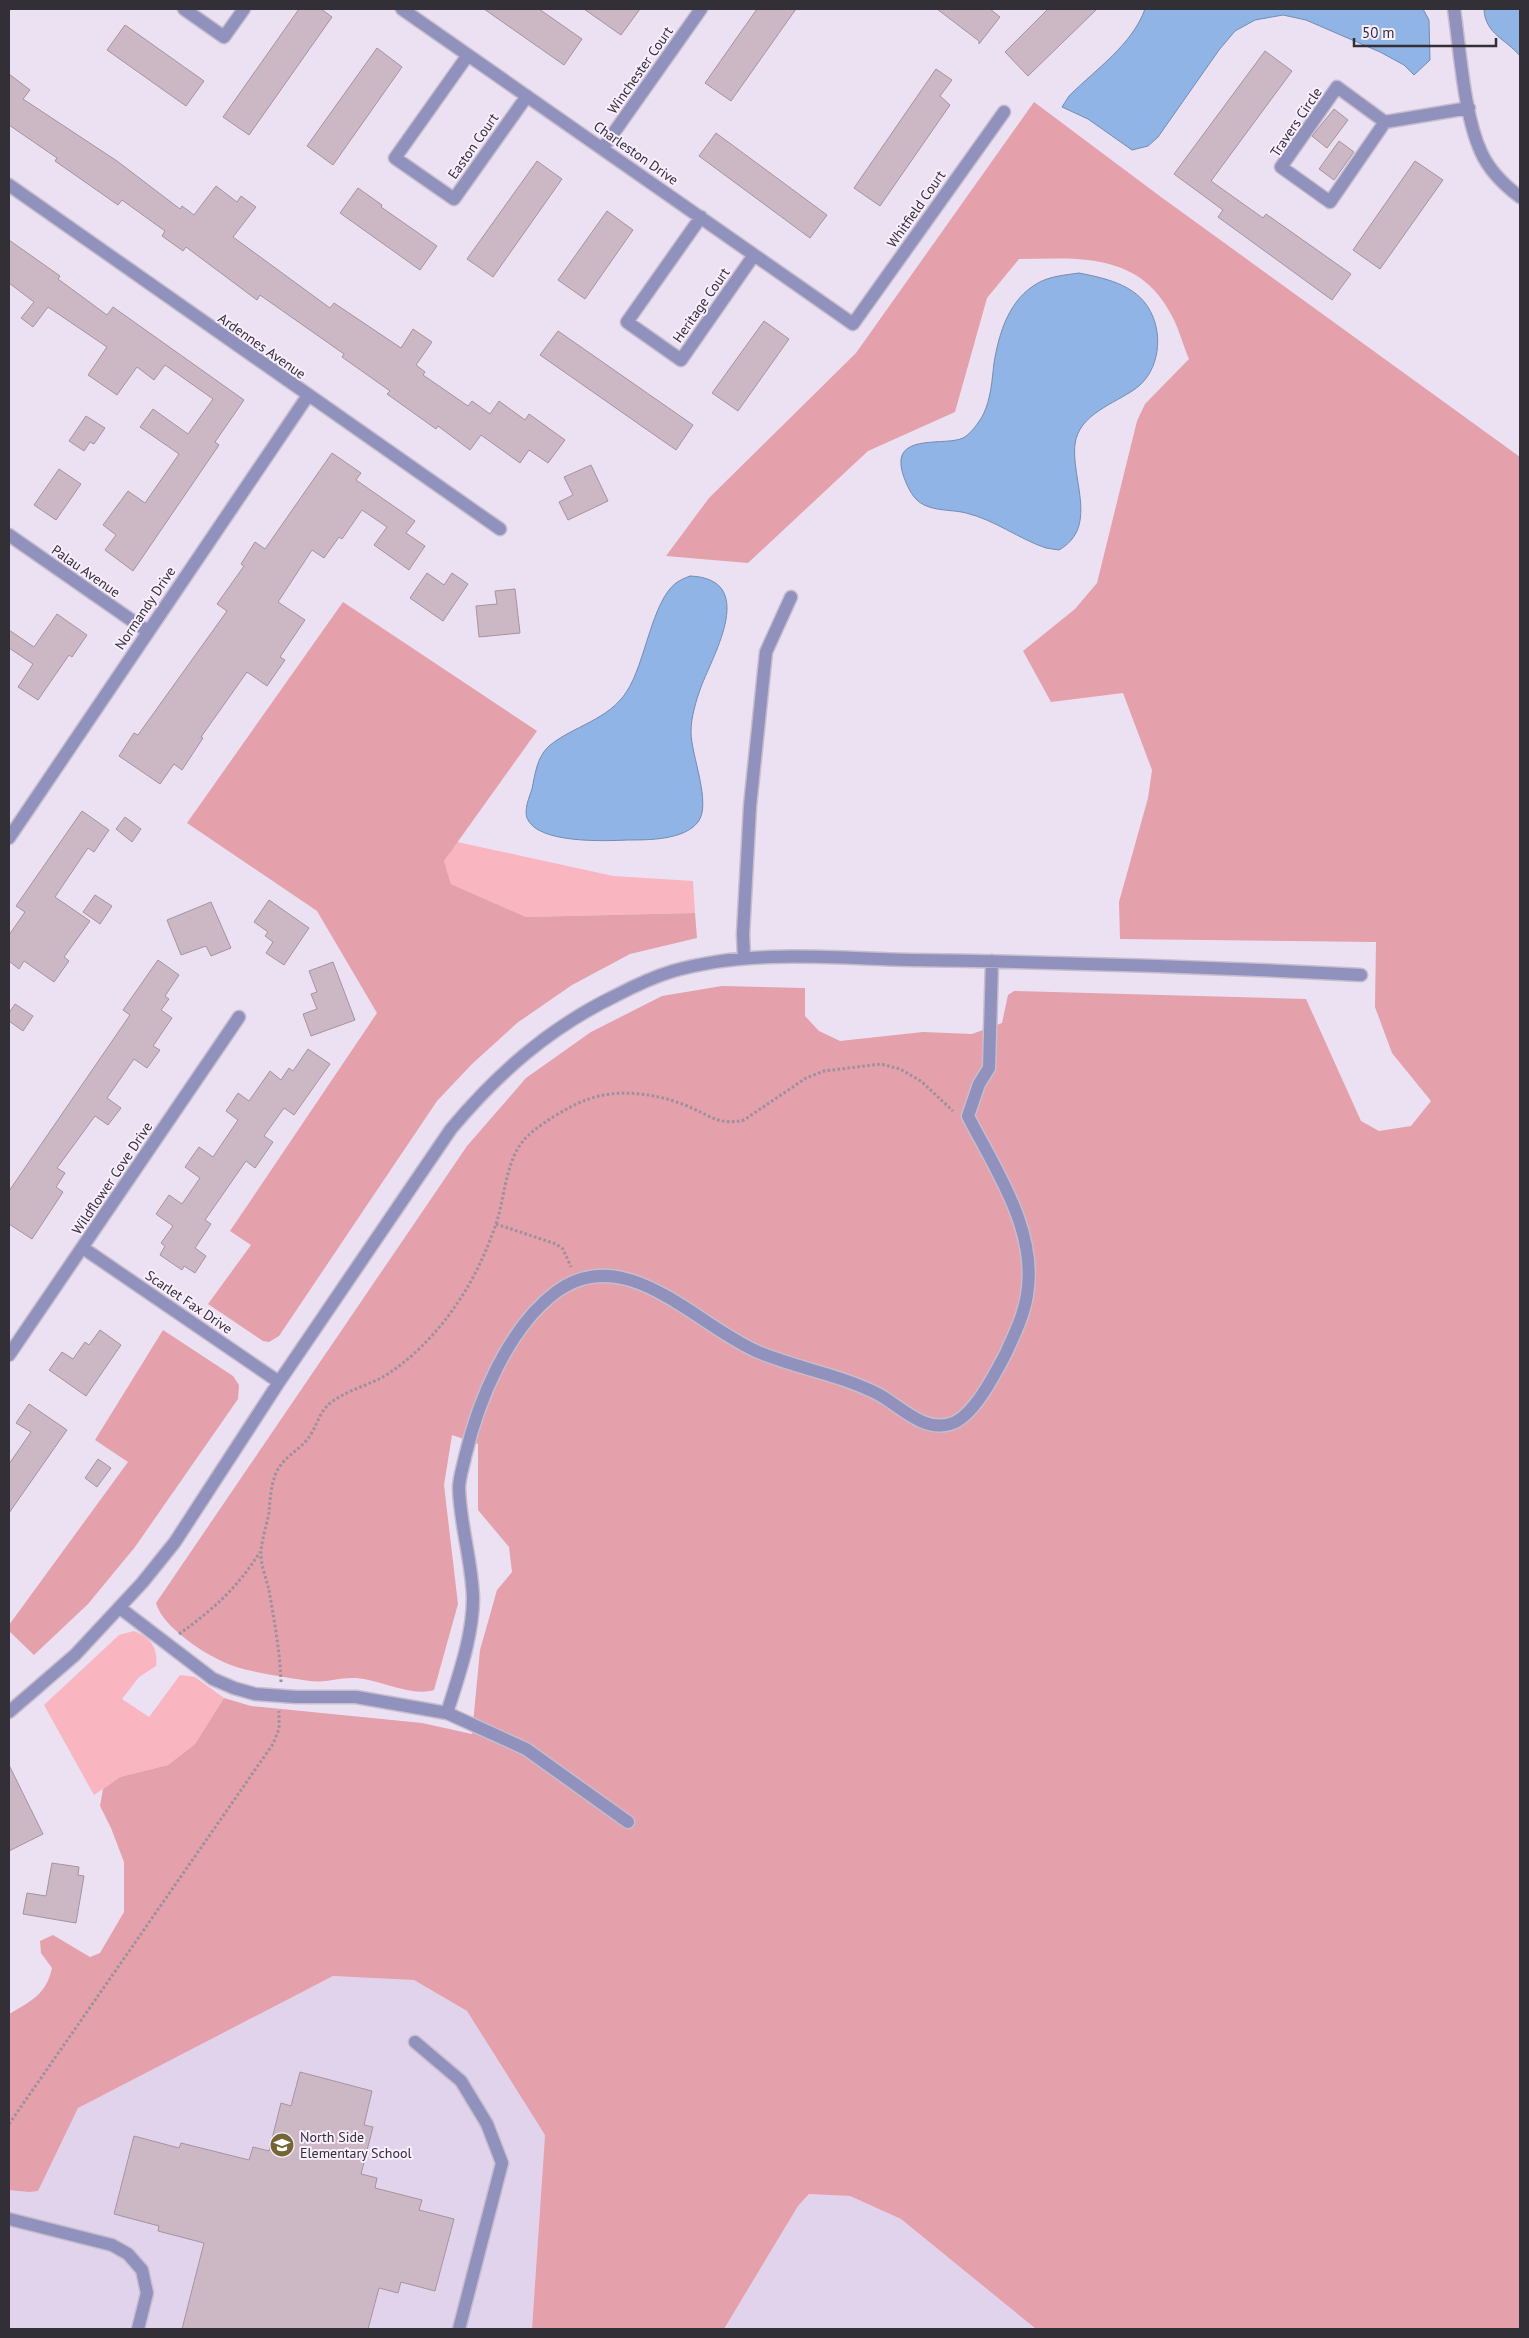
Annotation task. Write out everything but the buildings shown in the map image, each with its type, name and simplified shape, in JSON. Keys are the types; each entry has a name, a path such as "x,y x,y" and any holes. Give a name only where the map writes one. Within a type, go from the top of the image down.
{"street":[{"path":"184,9 224,37 244,9"},
{"name":"Charleston Drive","path":"402,9 853,324"},
{"name":"Winchester Court","path":"603,148 701,9"},
{"path":"1454,9 1475,138 1481,153 1498,178 1520,197"},
{"name":"Easton Court","path":"468,55 395,158 446,194 454,199 527,96"},
{"name":"Travers Circle","path":"1337,88 1385,122 1330,202 1281,167 1337,88"},
{"path":"1385,122 1469,108"},
{"name":"Whitfield Court","path":"853,324 1004,112"},
{"name":"Ardennes Avenue","path":"9,185 307,397 500,530"},
{"name":"Heritage Court","path":"701,217 627,322 681,360 754,255"},
{"name":"Normandy Drive","path":"9,838 307,397"},
{"name":"Palau Avenue","path":"9,536 147,632"},
{"path":"744,957 743,934 750,806 766,652 791,597"},
{"path":"9,1712 75,1655 120,1608 175,1542 279,1382 451,1129 481,1093 515,1061 556,1029 581,1014 642,982 672,971 744,957 992,961 1361,975"},
{"path":"447,1713 466,1650 473,1599 458,1485 474,1418 515,1338 538,1309 556,1293 576,1280 614,1276 640,1284 671,1298 723,1334 758,1352 848,1380 878,1394 925,1424 939,1426 952,1424 965,1416 994,1376 1012,1340 1027,1298 1028,1261 1024,1232 968,1116 979,1084 989,1068 992,961"},
{"name":"Wildflower Cove Drive","path":"9,1354 239,1017"},
{"name":"Scarlet Fax Drive","path":"82,1248 279,1382"},
{"path":"120,1608 213,1679 255,1694 356,1697 447,1713 526,1749 628,1822"},
{"path":"415,2042 461,2082 487,2124 502,2163 458,2329"},
{"path":"9,2218 112,2245 128,2254 142,2270 147,2292 138,2329"}],"path":[{"path":"165,1644 222,1601 243,1579 260,1552 266,1532 272,1486 276,1472 284,1460 309,1439 323,1410 333,1401 382,1377 419,1348 453,1309 471,1281 496,1224 512,1162 525,1138 555,1116 584,1100 625,1092 644,1094 694,1109 707,1118 722,1122 738,1121 744,1120 806,1078 824,1071 881,1064 900,1069 921,1080 939,1095 949,1109 968,1116"},
{"path":"496,1224 556,1244 563,1249 576,1280"},
{"path":"9,2124 273,1744 279,1729 280,1661 260,1552"}],"shaded area":[{"path":"1034,102 1161,197 1520,457 1520,2329 1036,2329 901,2219 850,2196 809,2194 798,2206 724,2329 532,2329 545,2135 467,2011 414,1980 333,1976 78,2108 38,2191 9,2190 9,2014 36,1996 46,1985 52,1968 41,1953 40,1941 53,1935 90,1957 100,1953 124,1912 124,1862 100,1806 103,1789 120,1777 168,1765 195,1744 224,1698 251,1706 422,1723 472,1734 480,1650 497,1590 512,1572 509,1547 478,1510 478,1444 452,1435 444,1485 458,1604 434,1690 425,1692 406,1690 356,1678 310,1681 238,1668 210,1655 187,1640 167,1622 156,1603 467,1146 526,1078 591,1032 662,996 722,986 805,988 805,1016 819,1031 840,1041 923,1032 972,1034 1002,1023 1008,995 1014,991 1306,999 1361,1121 1379,1131 1411,1126 1431,1101 1392,1053 1375,1007 1376,942 1120,939 1119,902 1148,798 1152,770 1123,693 1051,702 1023,651 1075,609 1097,583 1137,421 1145,404 1189,359 1172,316 1159,295 1143,280 1125,270 1106,263 1064,258 1019,259 987,298 955,412 868,451 748,563 666,556 709,498 856,353"},
{"path":"343,602 537,731 444,861 451,884 526,917 695,913 697,938 630,954 572,985 517,1023 472,1064 437,1101 279,1336 269,1342 263,1341 208,1304 251,1245 230,1231 377,1013 317,911 187,823"},
{"path":"457,842 613,876 693,881 695,913 526,917 451,884 444,861"},
{"path":"163,1330 233,1376 239,1385 238,1399 135,1547 88,1604 34,1655 9,1631 9,1625 128,1462 95,1440"},
{"path":"134,1631 145,1637 152,1644 156,1654 156,1666 139,1677 122,1699 149,1717 180,1675 195,1677 224,1698 195,1744 168,1765 120,1777 94,1795 44,1705 119,1635"},
{"name":"North Side Elementary School","path":"333,1976 414,1980 467,2011 545,2135 532,2329 9,2329 9,2154 40,2127"},
{"path":"809,2194 850,2196 901,2219 1036,2329 724,2329 798,2206"}],"water":[{"path":"1145,9 1423,9 1429,20 1430,60 1414,75 1404,65 1380,52 1306,20 1283,15 1255,20 1235,31 1219,50 1158,137 1148,146 1132,150 1088,119 1062,107 1069,96 1122,45 1139,22"},
{"path":"1484,9 1520,9 1520,56 1492,30 1485,18"},
{"path":"1079,273 1112,281 1141,298 1148,306 1153,317 1158,336 1158,346 1153,366 1142,383 1090,417 1078,434 1075,444 1075,458 1081,516 1078,529 1071,540 1059,550 1046,548 977,516 933,508 921,503 911,492 904,478 901,465 902,455 907,449 915,445 955,440 963,438 972,431 983,415 988,403 999,340 1002,329 1013,307 1028,290 1038,283 1053,277"},
{"path":"690,576 711,580 722,590 727,603 726,620 721,638 701,687 692,721 692,742 703,804 702,814 698,822 692,828 675,836 646,840 604,841 573,839 544,833 533,826 526,815 526,807 537,766 542,755 549,746 601,716 619,701 633,679 661,604 676,583"}],"place":[{"name":"North Side Elementary School","path":"282,2145"}]}
